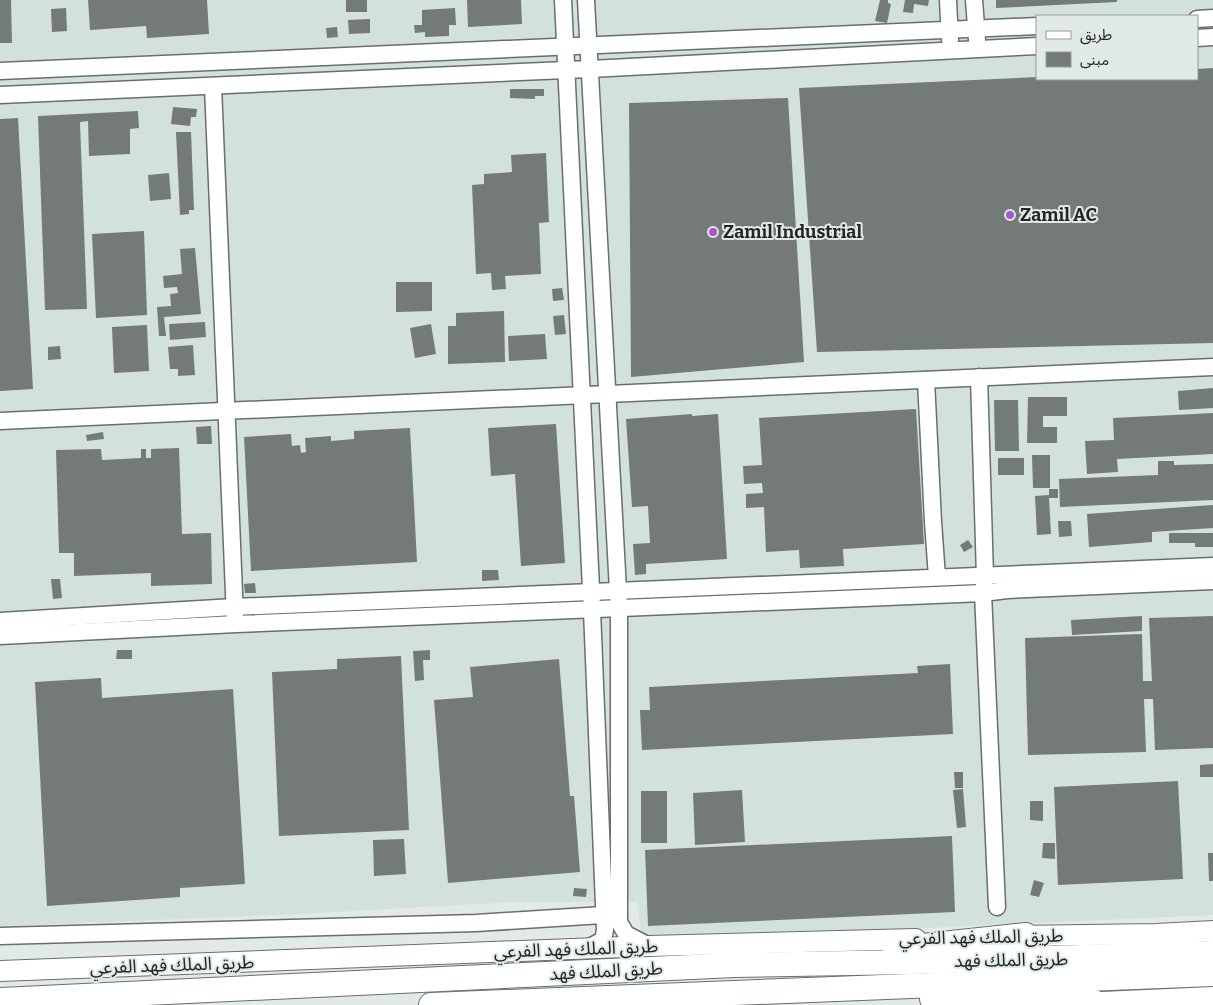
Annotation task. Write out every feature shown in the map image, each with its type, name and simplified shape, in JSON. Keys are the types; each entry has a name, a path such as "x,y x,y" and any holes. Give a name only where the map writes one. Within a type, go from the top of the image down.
{"highway":[{"path":"734,965 1026,935"},
{"name":"طريق الملك فهد","path":"0,1000 734,965 1213,953"},
{"name":"طريق الملك فهد","path":"431,1005 1213,974"},
{"path":"790,990 964,1000 1094,1002"}],"main road":[{"name":"طريق الملك فهد الفرعي","path":"0,971 649,946 1213,931"},
{"path":"1032,1005 1213,997"}],"street":[{"path":"563,0 605,930 602,940 586,949"},
{"path":"586,0 619,609 619,922 626,934 649,946"},
{"path":"948,0 951,50"},
{"path":"974,0 975,28 979,49"},
{"path":"1198,18 1213,18"},
{"path":"0,71 1036,26"},
{"path":"1198,38 1213,37"},
{"path":"0,95 590,69 1036,46"},
{"path":"213,86 236,624"},
{"path":"0,421 1213,367"},
{"path":"979,377 984,585 997,907"},
{"path":"926,380 937,577"},
{"path":"0,636 236,624 619,609 984,585 1213,566"},
{"path":"0,621 234,607 937,577 1006,590 1213,581"},
{"path":"0,936 476,923 603,915"}],"shaded area":[{"path":"0,0 1213,0 1213,915 658,940 641,934 638,902 516,902 282,915 0,926"}],"building":[{"path":"0,0 11,0 12,43 0,43"},
{"path":"88,0 207,0 209,34 147,38 146,26 90,30"},
{"path":"346,0 367,0 367,12 346,12"},
{"path":"467,0 521,0 522,24 468,27"},
{"path":"880,0 888,0 888,3 891,4 887,23 875,21"},
{"path":"905,0 929,0 928,6 914,4 913,13 903,12"},
{"path":"996,0 1117,0 1117,2 996,8"},
{"path":"66,8 67,31 52,32 51,9"},
{"path":"455,8 456,25 449,25 449,36 425,37 425,32 415,33 414,25 422,25 422,10"},
{"path":"370,19 370,33 349,34 348,20"},
{"path":"337,27 338,37 327,38 326,28"},
{"name":"Zamil AC","path":"1213,68 1213,343 817,352 799,88 1036,77 1036,80 1198,80 1198,69"},
{"path":"510,89 544,89 544,96 535,96 535,99 510,98"},
{"name":"Zamil Industrial","path":"788,98 804,362 631,377 629,103"},
{"path":"173,107 197,109 196,117 191,117 190,126 171,124"},
{"path":"138,111 139,128 130,129 130,154 89,156 88,121 80,122 87,309 45,310 38,116"},
{"path":"18,118 33,389 0,391 0,119"},
{"path":"176,132 191,132 194,210 189,210 189,214 180,215"},
{"path":"546,153 549,222 539,223 541,274 505,276 506,289 492,290 491,273 476,274 472,185 484,184 484,174 512,172 511,155"},
{"path":"169,173 171,199 150,201 148,175"},
{"path":"144,231 147,315 96,318 92,234"},
{"path":"195,248 201,314 164,317 166,336 159,336 157,307 171,306 170,294 178,293 177,287 164,288 163,276 182,274 180,249"},
{"path":"396,282 432,282 432,311 396,312"},
{"path":"562,288 564,300 553,301 552,289"},
{"path":"504,311 505,362 448,364 448,326 456,326 456,313"},
{"path":"564,315 566,334 555,335 553,316"},
{"path":"205,322 206,337 170,340 169,324"},
{"path":"431,324 436,354 415,358 410,328"},
{"path":"147,325 149,371 114,373 112,327"},
{"path":"545,334 547,359 509,361 508,336"},
{"path":"193,345 195,375 178,376 178,369 170,369 168,347"},
{"path":"60,346 61,359 48,360 48,347"},
{"path":"1213,388 1213,408 1179,410 1178,391"},
{"path":"1028,397 1067,397 1067,416 1043,416 1043,427 1057,427 1057,443 1027,443"},
{"path":"994,400 1018,400 1019,451 995,451"},
{"path":"916,409 924,544 843,549 844,566 800,568 799,550 766,552 764,507 746,508 746,494 763,493 762,483 744,484 743,466 762,465 759,418"},
{"path":"1213,413 1213,454 1117,459 1118,472 1087,474 1085,441 1114,440 1113,418"},
{"path":"692,414 692,416 718,414 727,559 646,564 646,574 635,575 633,544 650,543 648,506 632,507 626,419"},
{"path":"556,424 565,563 521,566 515,474 491,476 488,428"},
{"path":"211,426 212,444 197,444 196,427"},
{"path":"410,428 417,562 251,571 244,437 291,434 292,446 300,445 301,453 306,452 305,438 331,436 331,441 354,439 354,431"},
{"path":"103,432 104,439 87,441 86,435"},
{"path":"179,448 182,534 211,533 212,584 151,586 151,573 74,576 74,553 59,553 56,450 101,449 102,460 141,458 141,449 146,449 146,458 151,458 151,449"},
{"path":"1032,455 1050,455 1050,488 1033,488"},
{"path":"998,458 1024,458 1024,475 998,475"},
{"path":"1158,461 1174,461 1174,465 1213,464 1213,500 1060,507 1059,479 1158,475"},
{"path":"1049,489 1058,489 1058,498 1049,498 1051,534 1037,535 1035,496 1049,495"},
{"path":"1213,505 1213,528 1152,532 1152,542 1089,547 1087,514"},
{"path":"1058,521 1071,521 1072,536 1059,537"},
{"path":"1169,533 1213,533 1213,547 1195,547 1195,543 1169,543"},
{"path":"968,540 973,547 964,552 960,545"},
{"path":"482,570 498,570 499,580 482,581"},
{"path":"51,579 60,579 62,598 53,599"},
{"path":"255,583 256,593 245,593 244,584"},
{"path":"1142,616 1142,631 1072,635 1071,620"},
{"path":"1213,616 1213,748 1155,750 1153,699 1144,699 1146,752 1028,755 1025,638 1142,634 1143,681 1152,681 1149,618"},
{"path":"117,650 132,650 132,659 116,659"},
{"path":"430,650 430,660 423,660 424,680 415,681 413,651"},
{"path":"401,656 409,830 279,836 272,672 337,669 337,659"},
{"path":"559,659 570,796 574,796 580,872 448,883 434,700 473,697 470,667"},
{"path":"950,664 953,734 642,750 640,710 650,710 649,687 918,673 917,666"},
{"path":"101,678 102,698 233,689 245,884 180,888 180,897 47,906 35,682"},
{"path":"1213,764 1213,777 1200,777 1200,765"},
{"path":"954,772 963,772 963,788 955,788"},
{"path":"1178,781 1183,879 1058,885 1054,787"},
{"path":"963,789 966,827 957,828 953,790"},
{"path":"742,790 745,842 695,845 693,793"},
{"path":"641,791 667,791 667,843 641,843"},
{"path":"1030,801 1043,801 1043,821 1030,820"},
{"path":"952,836 955,912 648,926 645,850"},
{"path":"404,839 406,874 374,876 373,840"},
{"path":"1043,843 1055,843 1055,859 1042,858"},
{"path":"1208,853 1213,853 1213,881 1209,881"},
{"path":"1034,880 1044,883 1039,897 1030,895"},
{"path":"574,888 587,889 586,897 573,896"}],"place":[{"name":"Zamil AC","path":"1010,215"},
{"name":"Zamil Industrial","path":"713,232"}]}
